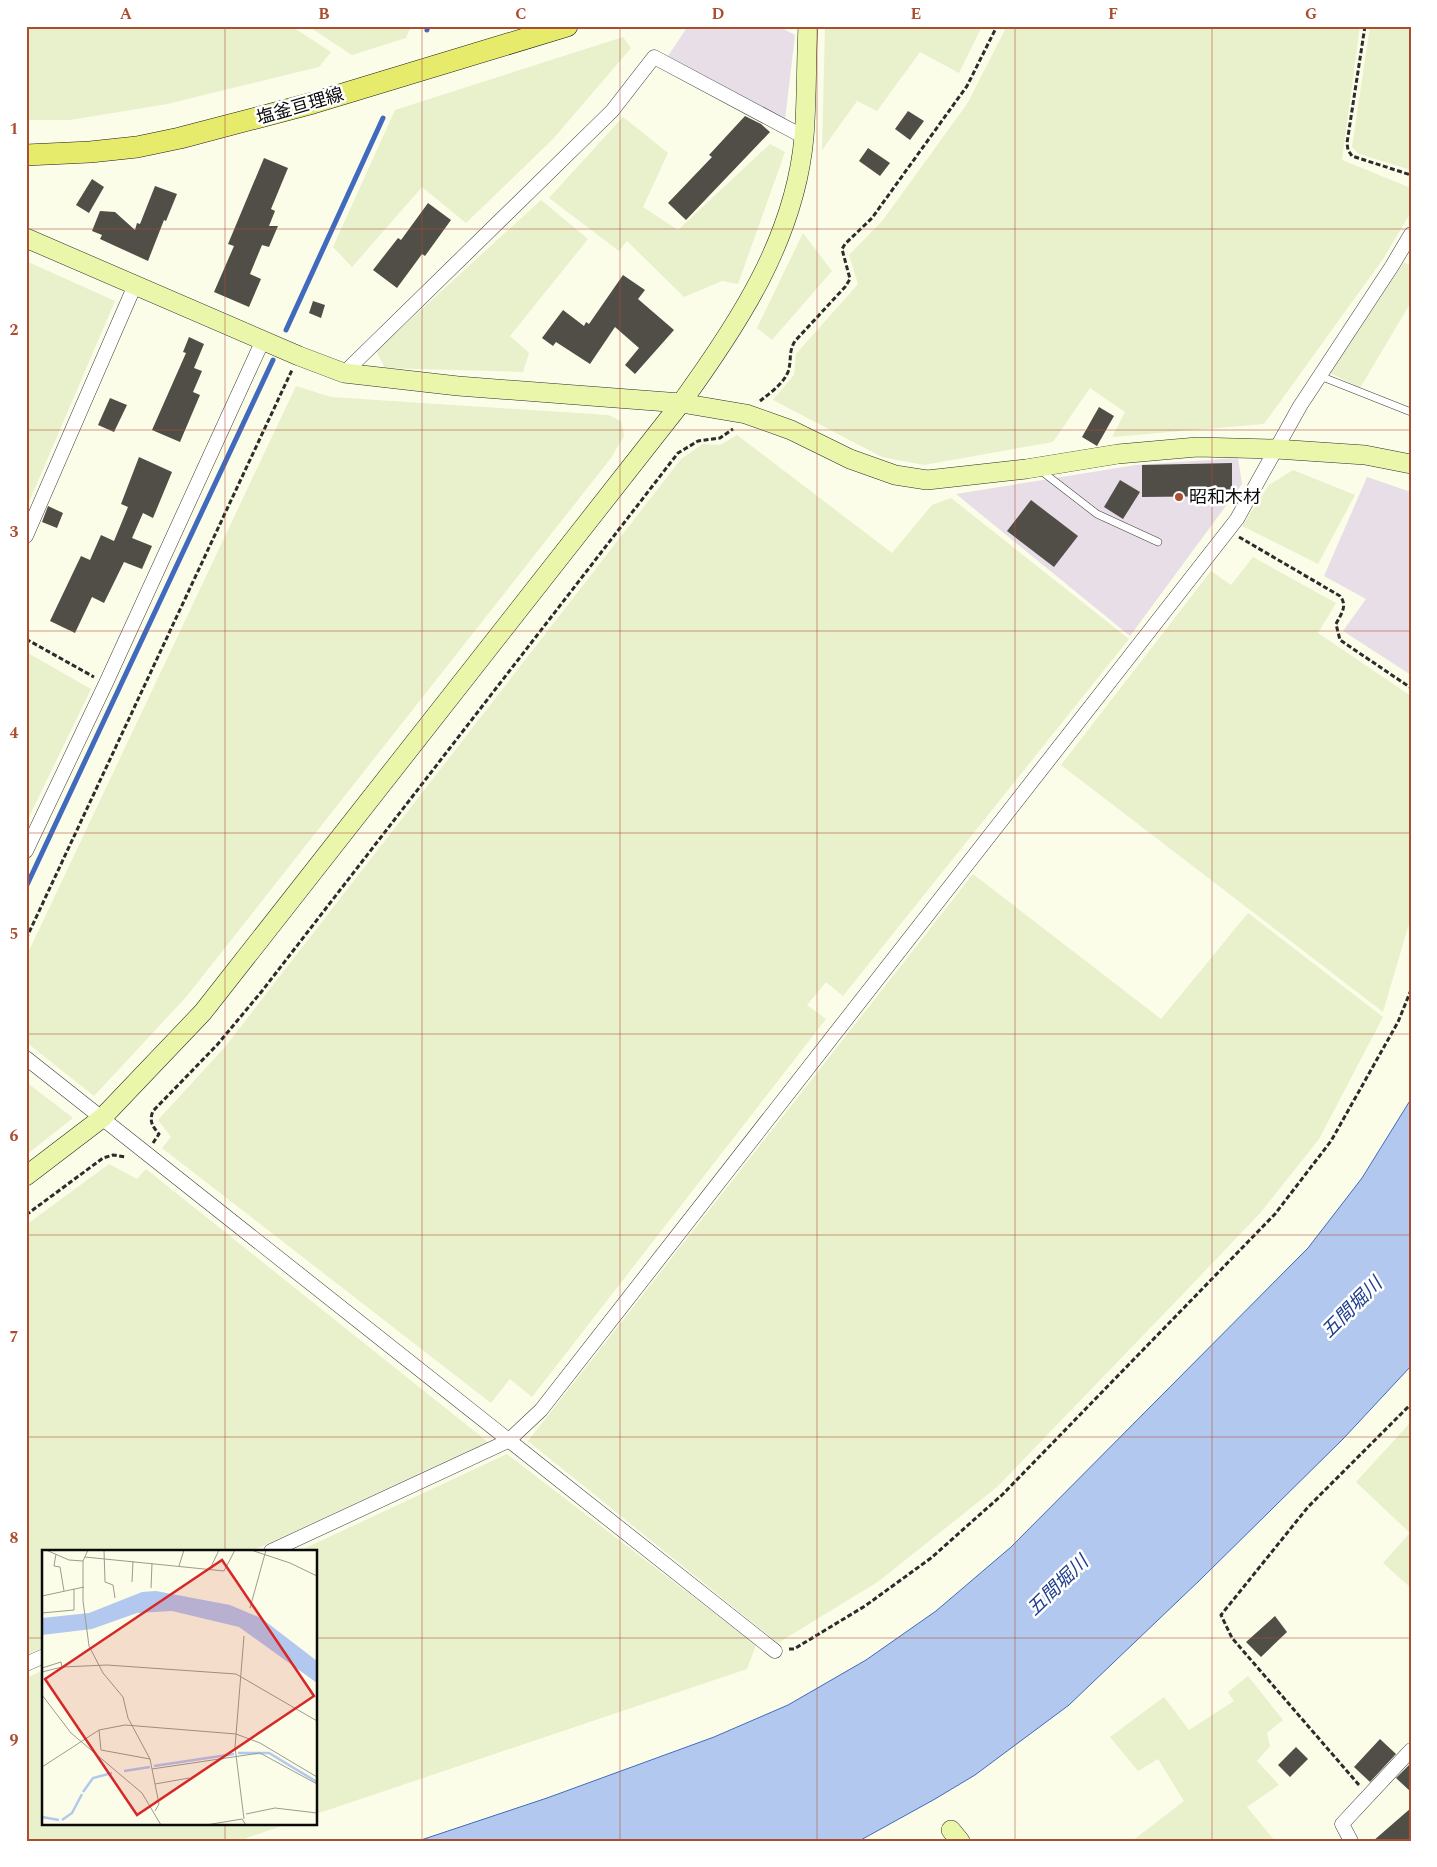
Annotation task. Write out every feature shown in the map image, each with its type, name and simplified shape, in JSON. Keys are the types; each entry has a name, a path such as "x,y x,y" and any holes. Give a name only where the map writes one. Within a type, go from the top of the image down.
{"main road":[{"name":"塩釜亘理線","path":"26,155 90,152 137,147 180,138 313,103 567,26"}],"street":[{"path":"26,1176 102,1118 203,1012 716,356 750,302 770,261 785,221 796,180 804,138 808,26"},
{"path":"344,373 612,111 654,57 804,138"},
{"path":"273,1550 508,1441 541,1410 1237,519 1320,376 1411,234"},
{"path":"26,238 299,356 344,373 458,386 681,403 746,414 791,430 850,459 895,475 927,480 1036,467 1118,454 1197,447 1276,449 1365,456 1411,464"},
{"path":"26,536 135,285"},
{"path":"26,850 106,683 262,340"},
{"path":"26,1058 775,1651"},
{"path":"26,1664 42,1657"},
{"path":"1351,1841 1342,1824 1411,1750"}],"lane":[{"path":"1320,376 1411,412"},
{"path":"1036,467 1097,514 1158,542"}],"path":[{"path":"26,1215 103,1158 123,1155 139,1163 159,1134 152,1126 150,1118 153,1111 217,1045 262,991 678,452 698,441 720,438 729,433 746,414 780,383 787,373 790,364 790,348 850,279 842,249 845,244 872,218 967,86 998,26"},
{"path":"1365,26 1347,144 1348,150 1352,156 1411,176"},
{"path":"26,939 299,356"},
{"path":"1228,531 1340,596 1344,601 1345,607 1336,624 1340,640 1411,688"},
{"path":"26,640 106,683"},
{"path":"775,1651 794,1649 865,1606 931,1558 1003,1494 1275,1214 1331,1141 1398,1022 1411,990"},
{"path":"1368,1794 1232,1638 1221,1615 1308,1507 1411,1404"}],"shaded area":[{"path":"688,26 778,26 795,35 785,120 668,56"},
{"path":"1238,458 1242,484 1130,636 956,494 1136,465"},
{"path":"1367,477 1411,492 1411,675 1343,631 1366,599 1324,576"}],"green space":[{"path":"26,26 291,26 331,52 319,67 167,104 70,120 26,120"},
{"path":"308,26 411,26 406,38 352,55"},
{"path":"825,26 982,26 959,73 920,52 877,111 857,101 822,150"},
{"path":"1007,26 1360,26 1342,160 1411,188 1411,212 1383,259 1264,424 1112,437 1125,412 1090,388 1053,442 924,465 882,457 773,400 794,375 796,354 858,284 849,255 883,220 967,104"},
{"path":"1370,26 1411,26 1411,170 1359,154 1352,147"},
{"path":"623,37 631,48 553,139 466,223 422,187 352,267 333,247 395,110"},
{"path":"623,117 668,153 643,207 678,230 770,144 785,152 738,284 722,281 684,297 627,241 619,251 549,198"},
{"path":"541,200 588,239 510,336 529,353 523,372 385,368 376,351"},
{"path":"803,233 832,271 772,340 757,328"},
{"path":"26,261 115,301 26,509"},
{"path":"1404,262 1411,266 1411,302 1360,388 1330,373"},
{"path":"296,386 331,397 608,415 621,421 624,436 611,458 187,996 94,1096 26,1042 26,957"},
{"path":"737,435 892,553 932,505 951,498 1129,639 843,996 826,982 807,1005 826,1019 532,1397 510,1379 491,1403 162,1148 171,1137 158,1120 225,1047 681,459 703,444 720,445"},
{"path":"1293,470 1355,495 1318,564 1242,526 1269,485"},
{"path":"1253,557 1336,603 1318,633 1411,696 1411,917 1383,1012 1061,765 1211,571 1231,585"},
{"path":"26,652 91,689 26,823"},
{"path":"973,874 1161,1019 1248,913 1383,1017 1319,1139 1261,1212 997,1487 879,1581 778,1643 528,1441"},
{"path":"26,1082 73,1118 26,1155"},
{"path":"109,1164 137,1179 146,1169 488,1442 254,1550 42,1550 42,1648 26,1655 26,1225"},
{"path":"1411,1422 1411,1588 1383,1563 1410,1533 1356,1482"},
{"path":"507,1454 756,1645 747,1669 318,1813 318,1550 301,1550"},
{"path":"42,1671 42,1824 287,1824 238,1841 26,1841 26,1678"},
{"path":"1248,1676 1283,1720 1267,1733 1270,1746 1257,1761 1279,1785 1247,1807 1275,1841 1132,1841 1184,1801 1158,1759 1138,1771 1110,1737 1164,1697 1189,1730 1234,1701 1228,1692"}],"water":[{"name":"五間堀川","path":"1411,1099 1411,1366 1343,1439 1201,1579 1069,1705 975,1775 859,1841 418,1841 547,1798 714,1737 788,1705 866,1660 936,1611 1011,1547 1308,1248 1362,1178"}],"building":[{"path":"908,111 924,121 910,140 895,129"},
{"path":"745,116 761,124 770,132 686,220 668,203 712,157 709,155"},
{"path":"868,148 890,163 880,176 859,161"},
{"path":"264,158 288,168 271,209 275,211 269,226 278,226 269,247 262,245 250,274 261,279 249,307 214,292 234,246 228,244"},
{"path":"92,179 104,187 89,213 76,205"},
{"path":"155,186 177,194 166,221 164,220 148,261 100,239 102,235 92,231 100,211 115,212 135,230 137,223 140,224"},
{"path":"428,203 451,220 425,256 422,254 397,288 373,270 398,238 401,240"},
{"path":"623,275 645,290 638,299 674,330 635,374 625,365 639,348 615,327 590,364 556,342 553,346 542,338 563,310 584,326 586,322 589,324"},
{"path":"313,301 325,305 321,318 309,313"},
{"path":"189,337 204,344 194,368 202,371 193,392 200,395 180,442 152,430 186,353 183,352"},
{"path":"110,398 127,405 114,432 98,425"},
{"path":"1099,407 1114,416 1097,446 1082,437"},
{"path":"139,457 172,472 153,518 143,513 132,538 152,546 142,569 124,562 104,603 92,597 75,633 50,621 81,556 90,560 101,535 114,541 128,507 121,504"},
{"path":"1232,463 1232,496 1142,497 1142,465"},
{"path":"1120,480 1140,492 1123,519 1104,507"},
{"path":"1031,500 1078,536 1054,567 1007,531"},
{"path":"48,506 63,513 57,528 42,522"},
{"path":"1275,1616 1287,1632 1261,1657 1246,1642"},
{"path":"1380,1739 1396,1754 1370,1782 1354,1767"},
{"path":"1296,1747 1308,1759 1290,1777 1278,1765"},
{"path":"1409,1765 1411,1767 1411,1792 1396,1778"},
{"path":"1411,1808 1411,1841 1373,1841"}],"waterway":[{"path":"427,30 428,26"},
{"path":"286,330 383,118"},
{"path":"26,887 273,360"}],"place":[{"name":"昭和木材","path":"1179,497"}]}
